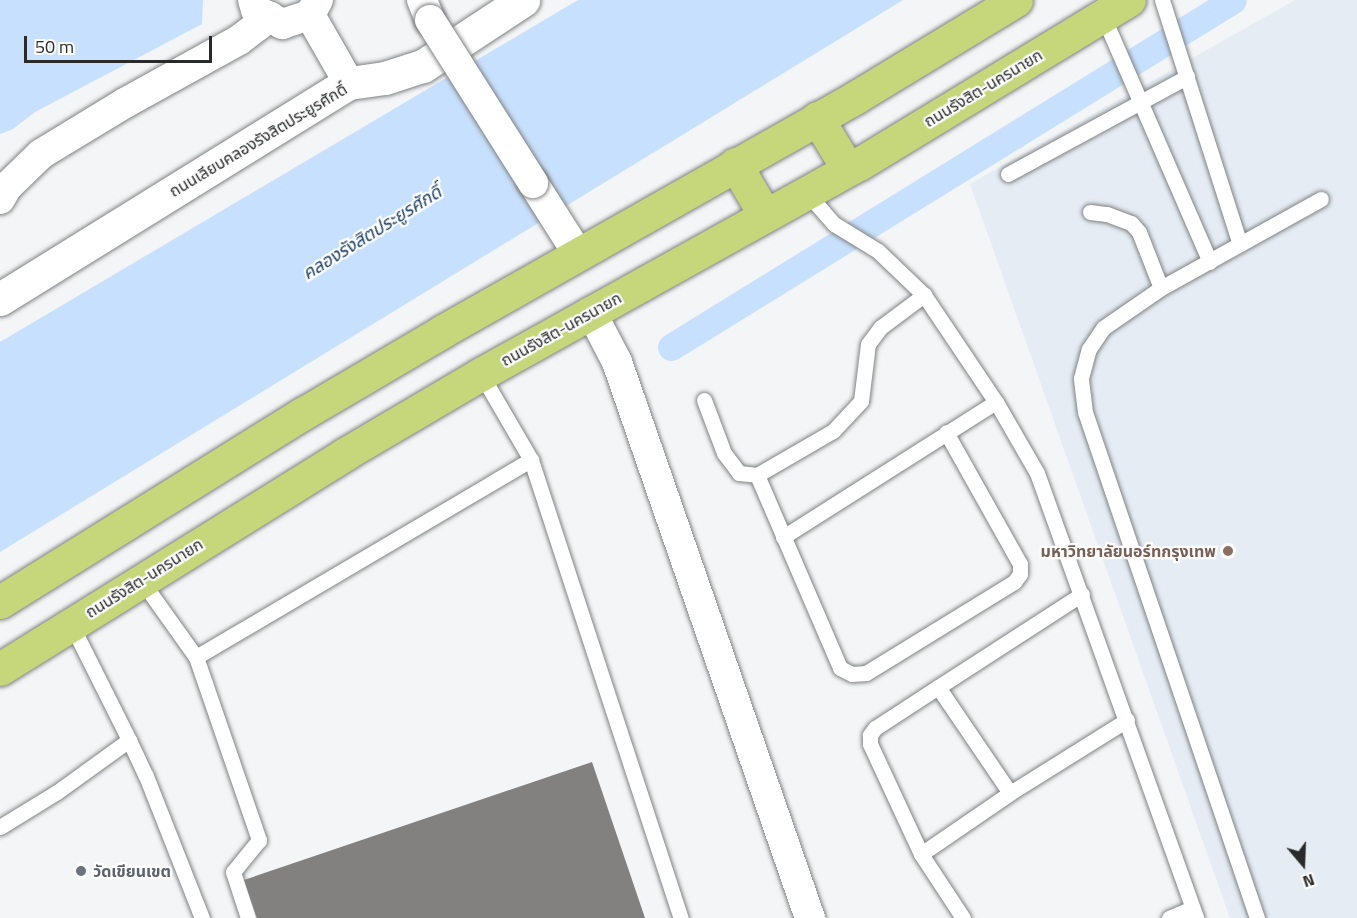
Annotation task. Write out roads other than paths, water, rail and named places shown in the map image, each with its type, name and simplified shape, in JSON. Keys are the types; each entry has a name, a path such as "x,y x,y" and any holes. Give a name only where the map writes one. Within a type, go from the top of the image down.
{"main road":[{"path":"0,602 304,413 817,118 1016,0"},
{"name":"ถนนรังสิต-นครนายก","path":"0,669 345,454 481,374 848,169 1116,8"},
{"path":"817,118 848,169"},
{"path":"735,164 765,215"}],"street":[{"name":"ถนนเลียบคลองรังสิตประยูรศักดิ์","path":"0,299 349,82 385,78 423,66 506,4"},
{"path":"0,199 7,187 41,154 125,103 238,40 262,9 282,24 314,8 349,82"},
{"path":"426,10 579,254"},
{"path":"591,312 617,362 810,918"}],"lane":[{"path":"1162,0 1240,244"},
{"path":"1116,8 1119,52 1210,262"},
{"path":"1008,174 1185,73"},
{"path":"806,192 834,224 878,251 924,295 996,402 1037,473 1194,913 1169,918"},
{"path":"1257,918 1085,412 1081,378 1089,349 1103,328 1161,288 1321,199"},
{"path":"1090,212 1107,214 1131,223 1139,232 1161,288"},
{"path":"704,400 724,453 739,473 757,475 833,431 861,401 868,344 881,327 924,295"},
{"path":"481,374 531,460 681,918"},
{"path":"783,537 996,402"},
{"path":"757,475 840,668 852,674 866,673 1014,582 1020,574 1020,564 946,432"},
{"path":"196,657 531,460"},
{"path":"141,580 196,657 259,840 233,872 248,918"},
{"path":"963,918 921,854 870,744 870,735 875,728 1082,594"},
{"path":"71,624 150,786 202,918"},
{"path":"938,687 1010,793"},
{"path":"921,854 1010,793 1127,720"},
{"path":"0,827 57,792 129,740"}],"water":[{"path":"0,0 203,0 202,24 35,112 13,129 0,134"},
{"name":"คลองรังสิตประยูรศักดิ์","path":"578,0 903,0 0,552 0,342"}],"waterway":[{"path":"671,347 1233,0"}],"place":[{"name":"มหาวิทยาลัยนอร์ทกรุงเทพ","path":"1228,551"},
{"name":"วัดเขียนเขต","path":"81,871"}]}
